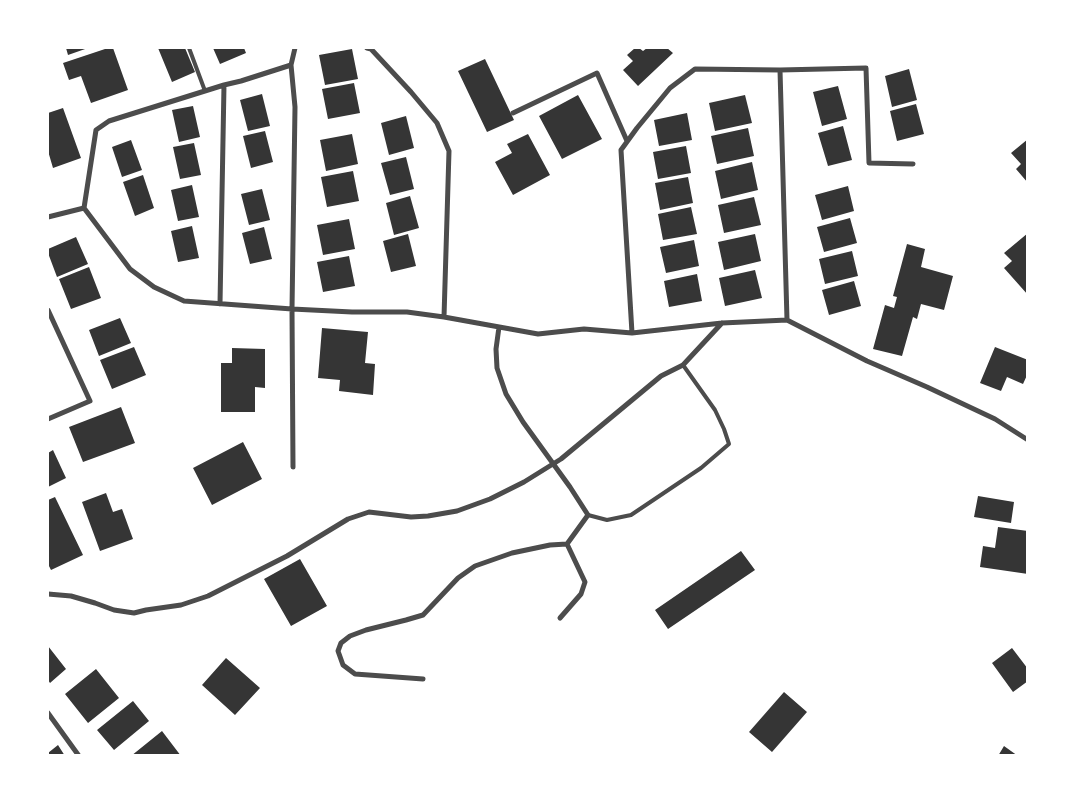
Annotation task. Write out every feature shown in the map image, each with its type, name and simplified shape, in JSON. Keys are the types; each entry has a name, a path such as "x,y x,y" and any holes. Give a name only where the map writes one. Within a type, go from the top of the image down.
{"street":[{"path":"293,467 292,309 295,107 291,65 295,48"},
{"path":"368,48 411,92 437,123 449,151 444,317"},
{"path":"291,65 241,81 224,84 110,121 96,130 84,208 130,269 154,287 184,301 352,312 407,312 538,334 584,329 632,334 722,324 787,320 867,362 927,387 994,419 1028,440"},
{"path":"632,334 621,150 670,88 695,69 866,68 869,163 913,164"},
{"path":"780,70 787,320"},
{"path":"513,113 596,73 627,141"},
{"path":"220,304 224,84"},
{"path":"48,217 84,208"},
{"path":"48,310 90,401 48,419"},
{"path":"48,594 71,596 114,610 134,613 181,605 208,596 287,556 348,519 369,512 411,517 428,516 457,511 499,495 561,459 661,376 683,365 722,324"},
{"path":"498,327 497,368 506,394 523,422 588,514 567,544"},
{"path":"560,618 581,594 585,582 567,544"},
{"path":"423,679 355,674 343,665 338,650 341,643 350,636 423,615 458,578 475,566 512,553 550,545 567,544"},
{"path":"48,713 79,756"}],"lane":[{"path":"189,48 205,91"},
{"path":"588,514 607,520 630,515 701,468 729,444 715,410 683,365"}],"building":[{"path":"66,48 88,48 68,55"},
{"path":"113,48 128,90 91,103 81,76 69,80 63,63"},
{"path":"158,48 185,48 195,72 172,82"},
{"path":"213,48 244,48 246,53 220,64"},
{"path":"635,48 643,51 647,48 667,48 673,53 638,86 623,70 633,61 627,55"},
{"path":"352,49 358,79 325,85 319,55"},
{"path":"485,59 514,120 487,132 458,71"},
{"path":"909,69 917,100 892,107 885,76"},
{"path":"354,83 360,113 328,119 322,89"},
{"path":"838,86 847,119 822,126 813,92"},
{"path":"262,94 270,126 248,131 240,100"},
{"path":"578,95 602,139 562,159 539,116"},
{"path":"745,95 752,123 715,131 709,103"},
{"path":"916,104 924,134 897,141 890,111"},
{"path":"193,106 200,137 179,142 172,110"},
{"path":"63,108 81,158 53,168 48,151 48,113"},
{"path":"687,113 692,140 659,146 654,120"},
{"path":"406,116 414,148 389,155 381,123"},
{"path":"843,126 852,160 828,166 818,133"},
{"path":"748,128 754,156 717,164 711,136"},
{"path":"265,131 273,162 251,168 243,136"},
{"path":"352,134 358,164 326,171 320,140"},
{"path":"528,134 550,175 513,195 495,162 512,153 507,144"},
{"path":"1028,139 1028,183 1016,169 1021,164 1011,153"},
{"path":"131,140 142,170 122,177 112,147"},
{"path":"194,143 201,175 180,179 173,147"},
{"path":"686,146 691,173 658,179 653,152"},
{"path":"406,157 414,189 390,195 381,163"},
{"path":"752,162 758,190 721,199 715,171"},
{"path":"353,171 359,201 327,207 321,177"},
{"path":"143,175 154,208 135,216 123,182"},
{"path":"688,177 693,203 660,210 655,183"},
{"path":"192,185 199,217 178,221 171,190"},
{"path":"848,186 854,211 822,220 815,195"},
{"path":"262,189 270,220 249,225 241,194"},
{"path":"410,196 419,228 394,235 386,203"},
{"path":"754,197 761,225 724,233 718,205"},
{"path":"691,207 697,234 663,240 658,214"},
{"path":"850,218 857,243 824,252 817,227"},
{"path":"349,219 355,249 323,255 317,225"},
{"path":"192,226 199,258 178,262 171,231"},
{"path":"264,227 272,259 250,264 242,233"},
{"path":"1028,233 1028,295 1004,268 1012,261 1004,253"},
{"path":"408,234 416,266 391,272 383,241"},
{"path":"755,234 761,261 724,270 718,242"},
{"path":"76,237 88,264 57,277 48,249"},
{"path":"694,240 699,266 666,273 660,247"},
{"path":"907,244 925,249 921,267 953,276 944,310 921,304 917,319 913,317 902,356 873,349 885,305 894,308 897,297 893,296"},
{"path":"852,251 858,276 825,284 819,259"},
{"path":"349,256 355,286 323,292 317,262"},
{"path":"89,267 101,298 71,309 59,279"},
{"path":"755,270 762,298 725,306 719,278"},
{"path":"697,274 702,301 669,307 664,281"},
{"path":"854,281 861,306 829,315 822,290"},
{"path":"120,318 131,343 99,356 89,330"},
{"path":"322,328 368,332 365,363 375,364 373,395 339,391 340,380 318,378"},
{"path":"134,347 146,375 112,389 100,360"},
{"path":"995,347 1028,360 1028,373 1023,384 1007,377 1001,391 980,383"},
{"path":"232,348 265,349 265,388 255,387 255,412 221,412 221,363 232,363"},
{"path":"121,407 135,443 83,462 69,427"},
{"path":"243,442 262,479 212,505 193,468"},
{"path":"53,450 66,478 48,487 48,453"},
{"path":"106,493 113,512 122,509 133,539 100,551 82,502"},
{"path":"978,496 1014,502 1011,523 974,517"},
{"path":"55,497 83,555 51,570 48,564 48,500"},
{"path":"998,527 1028,531 1028,574 980,567 983,546 995,548"},
{"path":"741,551 755,570 668,629 655,610"},
{"path":"300,559 327,606 291,626 264,579"},
{"path":"48,646 66,669 50,683 48,680"},
{"path":"1012,648 1028,669 1028,681 1013,692 992,663"},
{"path":"226,658 260,688 235,715 202,685"},
{"path":"96,669 119,698 88,723 65,694"},
{"path":"784,692 807,712 772,752 749,732"},
{"path":"133,701 149,721 114,750 97,730"},
{"path":"162,731 181,756 131,756"},
{"path":"58,745 65,756 48,756 48,753"},
{"path":"1004,746 1018,756 998,756"}]}
